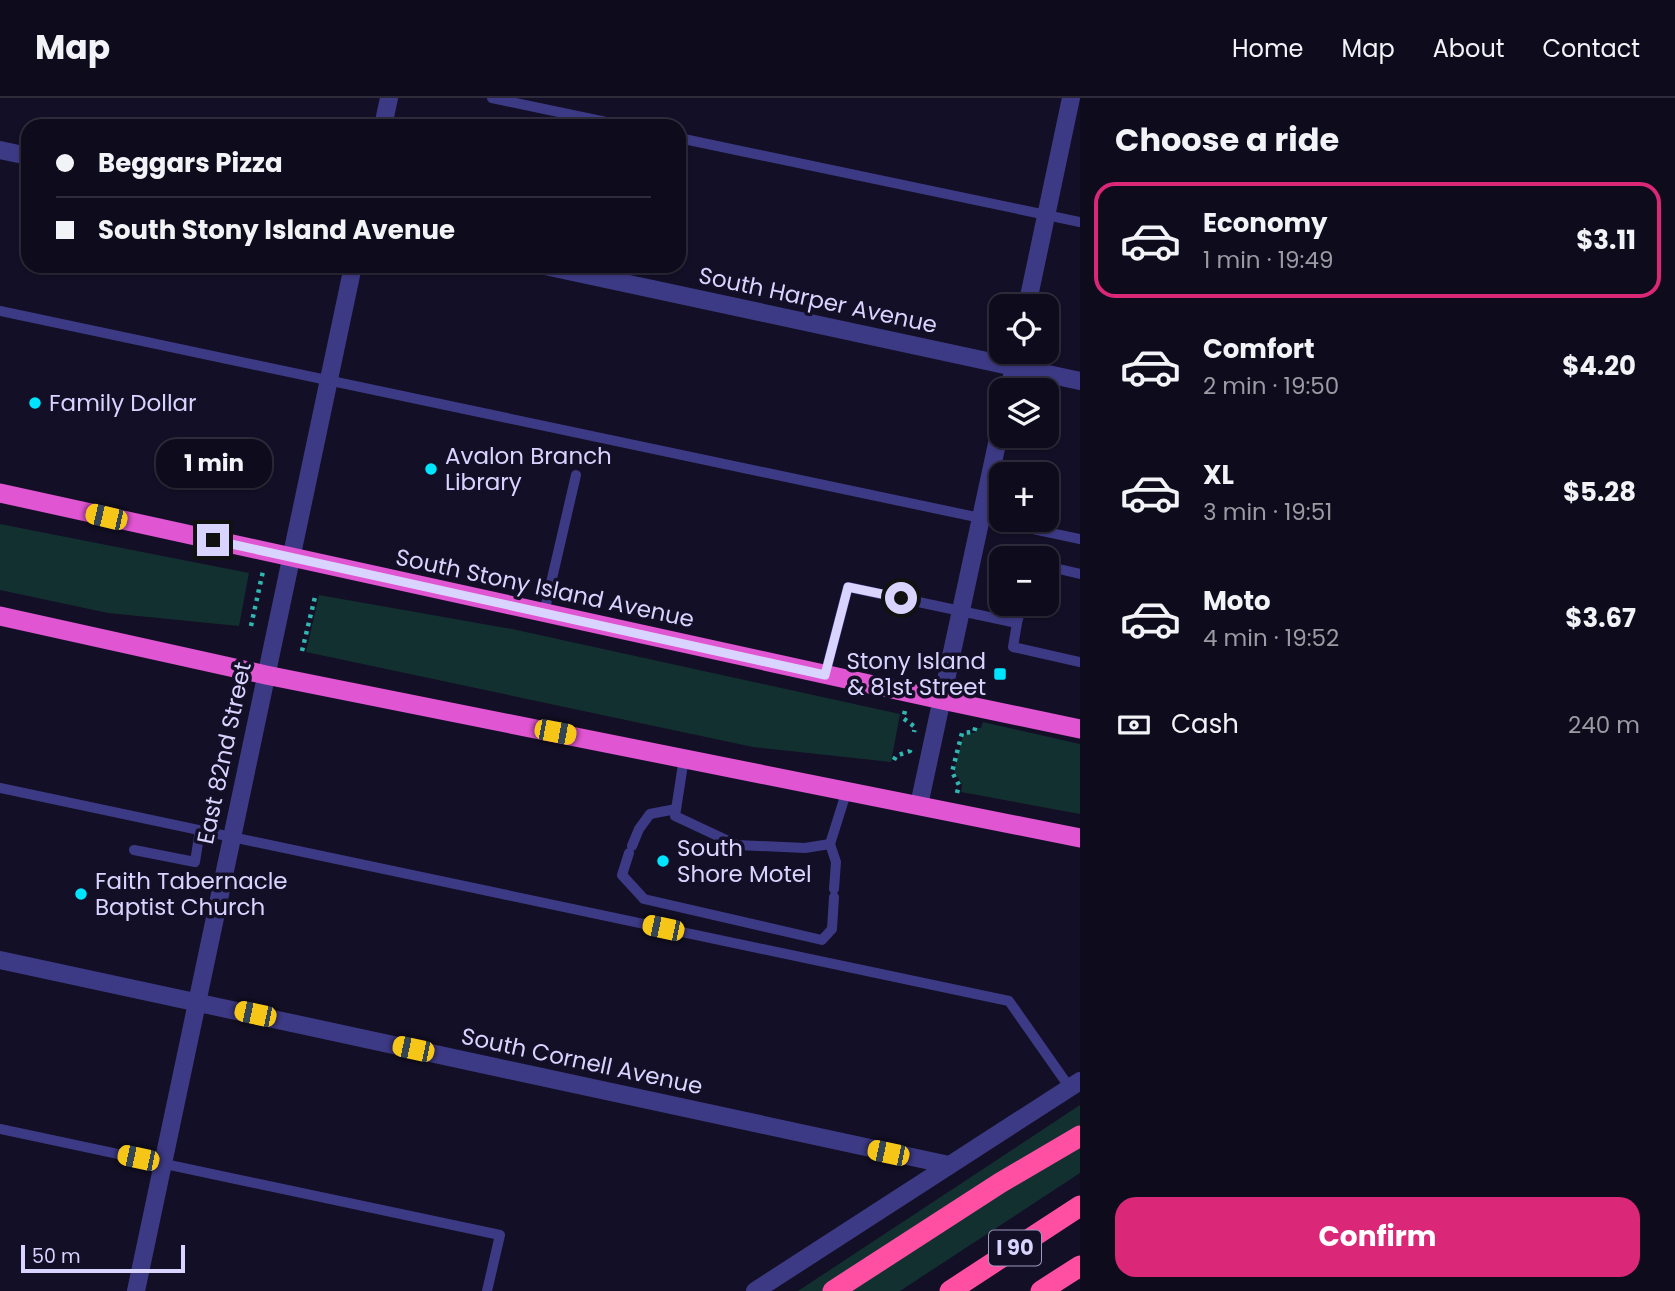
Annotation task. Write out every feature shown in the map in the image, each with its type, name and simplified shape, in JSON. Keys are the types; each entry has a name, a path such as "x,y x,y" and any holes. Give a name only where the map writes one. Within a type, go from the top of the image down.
{"highway":[{"name":"South Stony Island Avenue","path":"0,493 1080,729"},
{"path":"0,617 266,675 1080,838"},
{"path":"833,1291 1000,1183 1080,1136"},
{"name":"I 90","path":"950,1291 1080,1206"},
{"name":"I 90","path":"1041,1291 1080,1266"}],"street":[{"path":"384,119 389,98"},
{"path":"1030,294 1071,98"},
{"path":"0,150 21,154"},
{"name":"East 82nd Street","path":"136,1291 352,273"},
{"name":"South Harper Avenue","path":"580,273 989,354"},
{"name":"South Harper Avenue","path":"1030,364 1080,381"},
{"path":"919,805 996,448"},
{"name":"South Cornell Avenue","path":"0,960 949,1165"},
{"path":"755,1291 1075,1085"}],"lane":[{"path":"492,98 592,119"},
{"path":"686,139 1080,222"},
{"path":"0,311 1080,539"},
{"path":"544,613 576,475"},
{"path":"1059,569 1080,573"},
{"path":"825,675 848,587 1017,623"},
{"path":"1019,616 1013,647 1080,662"},
{"path":"684,758 675,816 737,845 804,848 830,844"},
{"path":"0,788 1009,1001 1075,1085"},
{"path":"676,809 650,814 639,829 622,875 644,899 822,940 832,929 836,862 830,844 847,790"},
{"path":"134,850 195,862 200,830"},
{"path":"0,1129 500,1235 487,1291"}],"path":[{"path":"251,626 263,571"},
{"path":"302,651 315,597"},
{"path":"894,760 896,756 910,751 915,727 903,718 905,711"},
{"path":"957,794 959,785 952,772 961,733 974,732 977,721"}],"green space":[{"path":"0,524 249,573 239,626 108,613 0,590"},
{"path":"319,595 512,629 900,714 891,762 753,747 306,652"},
{"path":"983,722 1080,744 1080,814 961,792 962,785 954,770 963,735 976,732"},
{"path":"1080,1105 1080,1173 900,1291 798,1291"}],"place":[{"name":"Family Dollar","path":"35,403"},
{"name":"Avalon Branch Library","path":"431,469"},
{"name":"Stony Island & 81st Street","path":"1000,674"},
{"name":"South Shore Motel","path":"663,861"},
{"name":"Faith Tabernacle Baptist Church","path":"81,894"}],"route":[{"path":"213,540 825,675 848,587 901,598"}]}
